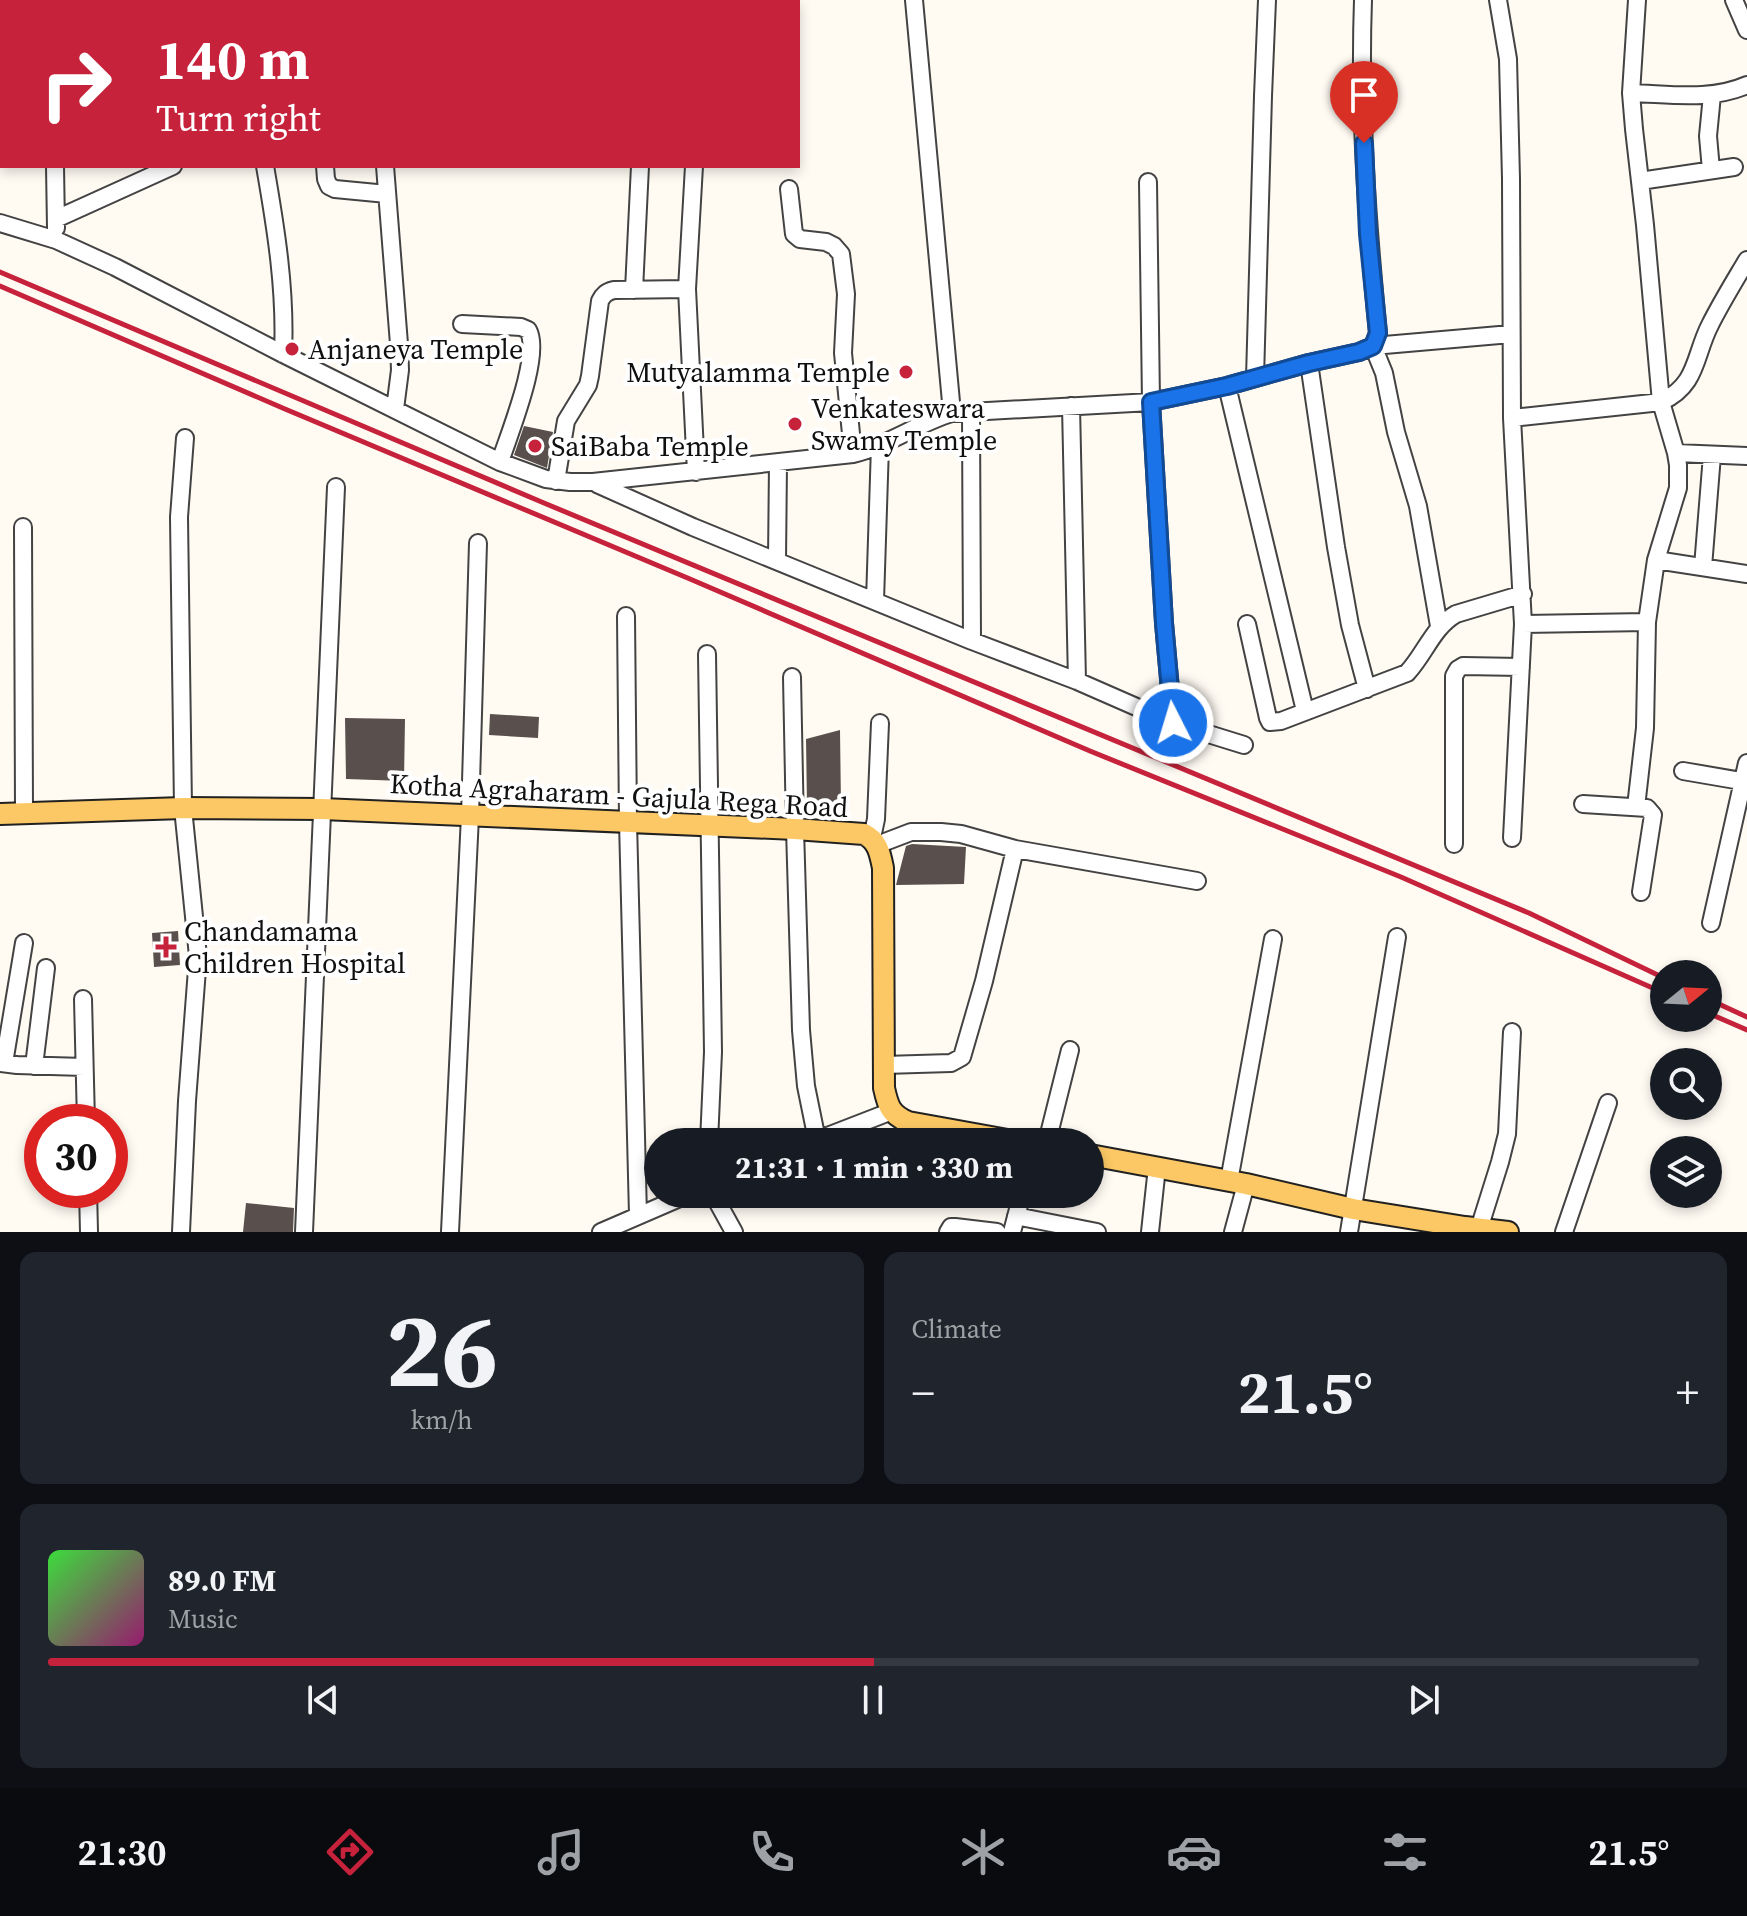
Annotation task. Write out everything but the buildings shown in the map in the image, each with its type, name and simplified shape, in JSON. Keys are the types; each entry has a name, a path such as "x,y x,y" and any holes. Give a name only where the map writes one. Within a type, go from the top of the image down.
{"main road":[{"name":"Kotha Agraharam - Gajula Rega Road","path":"0,814 183,808 322,809 864,834 874,841 883,868 884,1088 892,1111"},
{"path":"892,1111 908,1122 941,1128"},
{"path":"1104,1158 1238,1182 1353,1209 1391,1223 1508,1232"}],"street":[{"path":"914,0 952,413"},
{"path":"1255,378 1267,0"},
{"path":"1363,0 1361,52 1368,234 1378,333 1373,346 1384,373 1396,432 1418,506 1439,626"},
{"path":"1498,0 1508,59 1512,418 1523,594 1512,838"},
{"path":"1636,807 1645,728 1647,622 1656,560 1678,488 1676,453 1661,402 1631,93 1637,0"},
{"path":"1734,0 1747,30"},
{"path":"1631,93 1712,95 1747,85"},
{"path":"1711,170 1708,136 1712,95"},
{"path":"1640,181 1734,167"},
{"path":"55,168 56,240"},
{"path":"130,168 134,184"},
{"path":"56,219 169,168"},
{"path":"265,168 283,290 283,354"},
{"path":"325,168 329,186 335,189 387,194"},
{"path":"385,168 399,344 400,370 395,409"},
{"path":"634,290 640,168"},
{"path":"694,168 687,289 696,472"},
{"path":"1148,182 1151,402 1173,723"},
{"path":"789,189 794,234 800,239 826,242 841,254 846,294 843,353 853,454"},
{"path":"0,223 56,240 115,267 500,462 556,481 593,482 853,454 880,446 932,419 952,413 1151,402 1227,386 1373,346 1511,334"},
{"path":"1512,418 1661,402 1669,398 1688,382 1705,335 1742,276 1747,260"},
{"path":"556,481 566,421 588,385 600,301 608,291 687,289"},
{"path":"462,324 521,327 531,335 531,363 500,462"},
{"path":"1309,363 1350,625 1367,689"},
{"path":"1227,386 1305,711"},
{"path":"1071,406 1077,681"},
{"path":"971,411 972,641"},
{"path":"181,1232 198,956 183,808 179,517 185,438"},
{"path":"875,601 880,446"},
{"path":"1676,453 1747,456"},
{"path":"1703,567 1712,455"},
{"path":"777,561 778,463"},
{"path":"593,482 693,527 1077,681 1173,723 1244,745"},
{"path":"304,1232 336,487"},
{"path":"23,527 24,812"},
{"path":"450,1232 470,816 478,543"},
{"path":"1656,560 1747,574"},
{"path":"1247,624 1270,722 1281,721 1407,673 1418,662 1439,626 1456,614 1523,594"},
{"path":"626,616 638,1215"},
{"path":"1523,624 1647,622"},
{"path":"707,654 713,1052 710,1128"},
{"path":"1454,844 1454,676 1463,666 1521,667"},
{"path":"792,677 801,1030 812,1128"},
{"path":"880,723 874,841 924,831 961,834 1015,849 1197,881"},
{"path":"1711,923 1747,763"},
{"path":"1683,771 1745,782"},
{"path":"1583,804 1647,808 1653,815 1641,892"},
{"path":"884,1065 951,1063 962,1057 984,981 1015,849"},
{"path":"1349,1232 1397,937"},
{"path":"1233,1232 1273,939"},
{"path":"24,943 2,1063 84,1067"},
{"path":"34,1066 46,968"},
{"path":"83,999 85,1104"},
{"path":"1468,1229 1500,1162 1507,1134 1512,1032"},
{"path":"1050,1128 1070,1050"},
{"path":"1564,1232 1608,1103"},
{"path":"848,1128 892,1111"},
{"path":"1150,1232 1157,1167"},
{"path":"88,1208 89,1232"},
{"path":"601,1232 655,1208"},
{"path":"721,1208 734,1232"},
{"path":"1014,1224 1097,1232"},
{"path":"948,1232 955,1227 997,1232"}],"railway":[{"path":"0,272 544,503 1529,913 1650,971"},
{"path":"0,286 1090,751 1401,877 1650,987"},
{"path":"1722,1005 1747,1017"},
{"path":"1722,1019 1747,1030"}],"place":[{"name":"Anjaneya Temple","path":"292,349"},
{"name":"Mutyalamma Temple","path":"906,372"},
{"name":"Venkateswara Swamy Temple","path":"795,424"},
{"name":"SaiBaba Temple","path":"535,446"},
{"name":"Chandamama Children Hospital","path":"166,947"}],"route":[{"path":"1173,723 1151,402 1227,386 1373,346 1378,333 1368,234 1364,143"}]}
